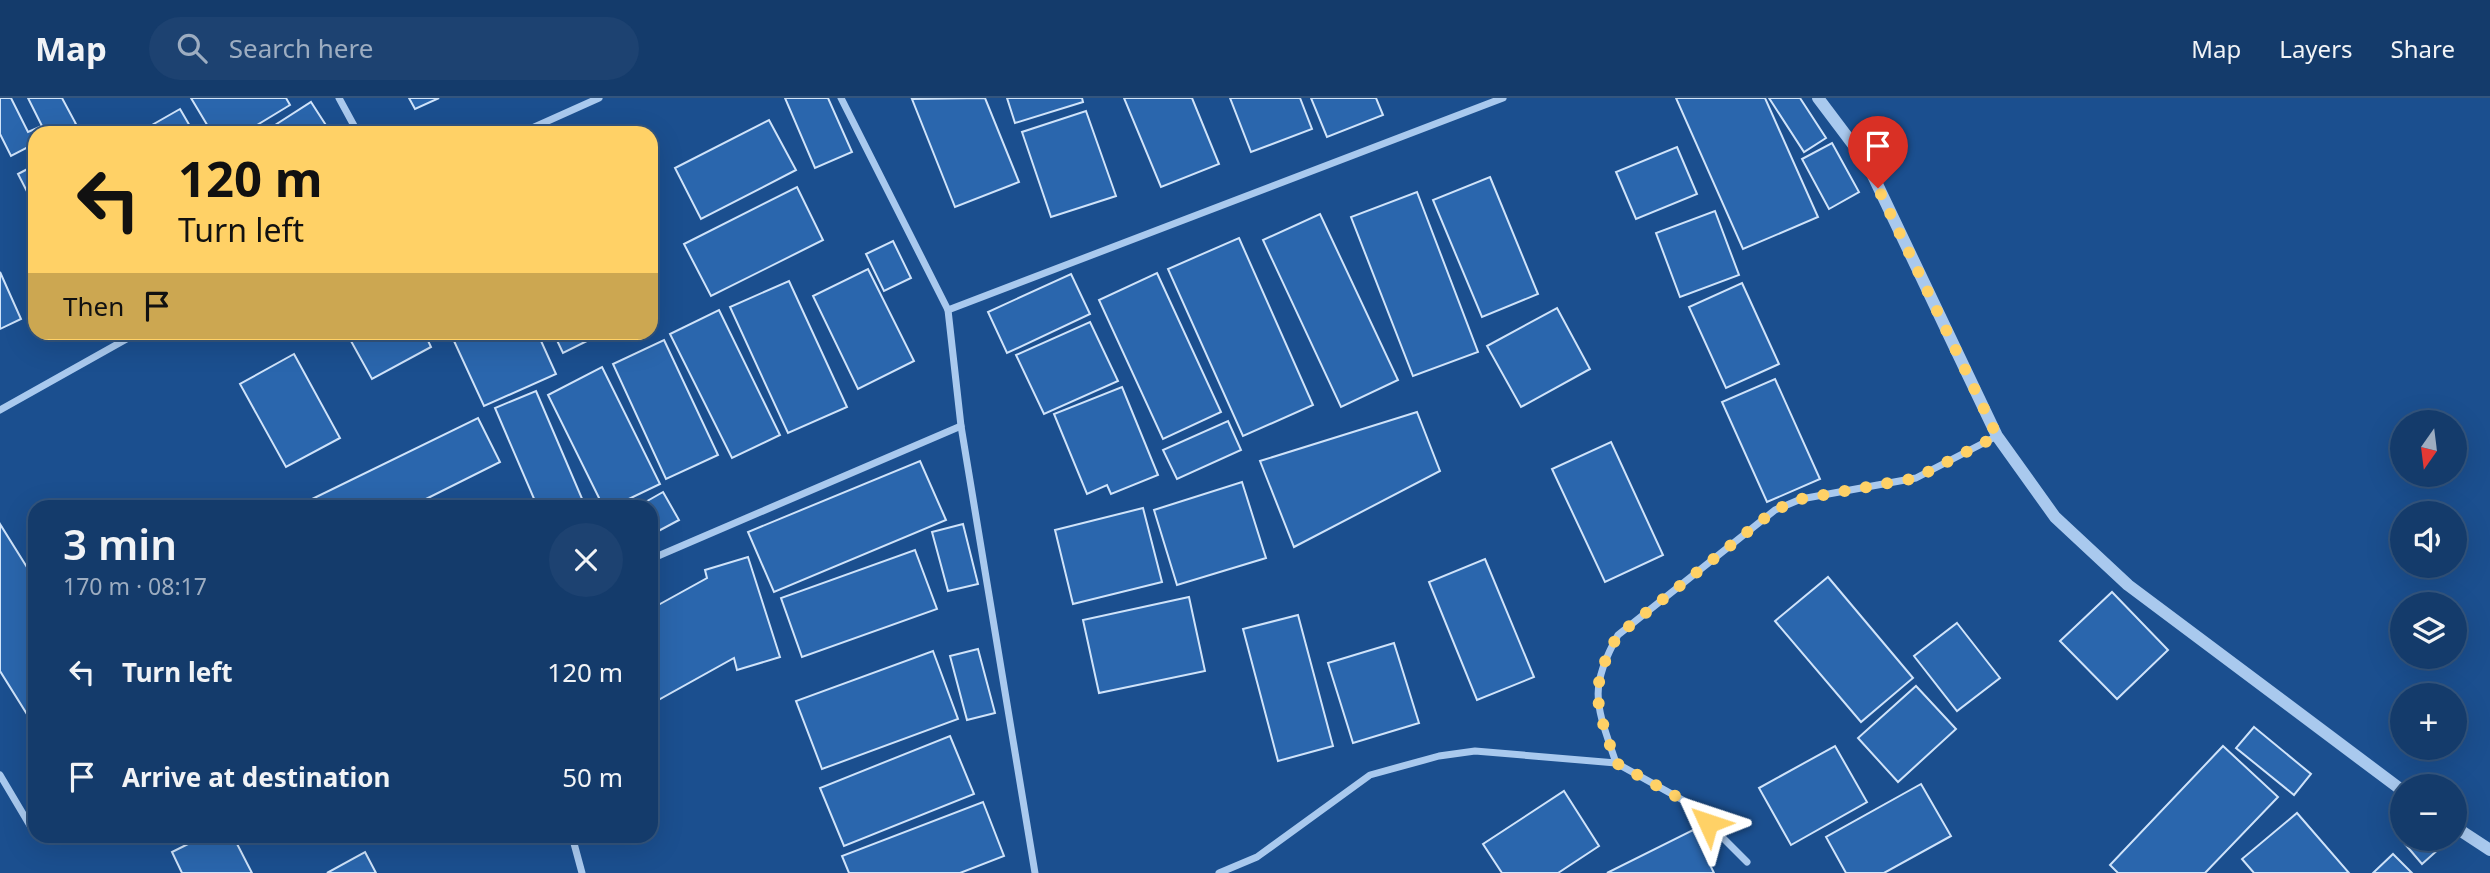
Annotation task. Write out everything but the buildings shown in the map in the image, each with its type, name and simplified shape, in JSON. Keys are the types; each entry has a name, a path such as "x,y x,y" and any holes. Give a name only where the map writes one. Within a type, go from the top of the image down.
{"street":[{"path":"339,98 354,126"},
{"path":"537,126 599,98"},
{"path":"841,98 948,310 961,426 1035,873"},
{"path":"948,310 1503,98"},
{"path":"1818,98 1867,163 1997,436 2055,517 2129,585 2390,782"},
{"path":"0,410 125,340"},
{"path":"658,556 961,426"},
{"path":"1616,763 1596,704 1602,663 1618,635 1775,510 1801,499 1916,478 1997,436"},
{"path":"1219,873 1258,857 1370,775 1439,756 1475,751 1616,763 1688,803 1747,862"},
{"path":"0,775 28,822"},
{"path":"2467,835 2490,850"},
{"path":"574,843 582,873"}],"route":[{"path":"1708,823 1688,803 1616,763 1596,704 1602,663 1618,635 1775,510 1801,499 1916,478 1997,436 1878,188"}]}
